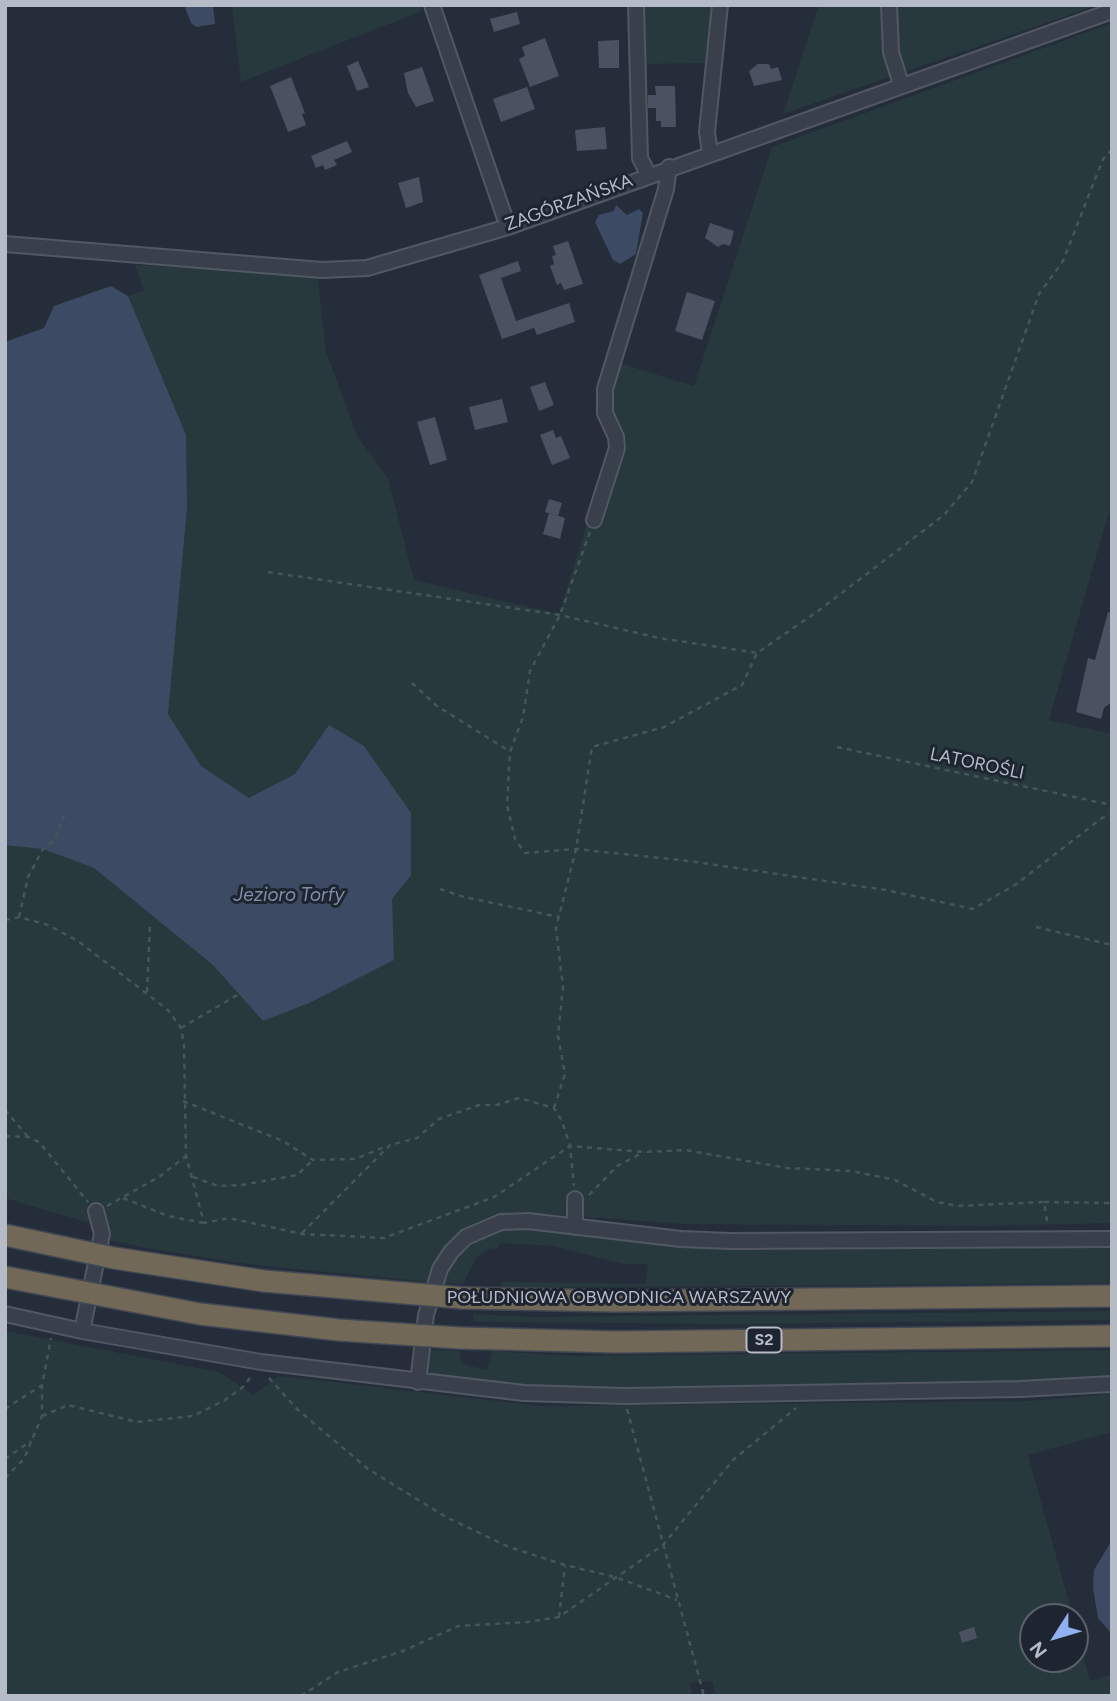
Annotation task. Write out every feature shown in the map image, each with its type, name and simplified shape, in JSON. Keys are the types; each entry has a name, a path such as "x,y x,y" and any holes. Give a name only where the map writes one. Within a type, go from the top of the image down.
{"highway":[{"name":"POŁUDNIOWA OBWODNICA WARSZAWY","path":"5,1236 127,1261 264,1282 463,1298 615,1301 1112,1296"},
{"name":"S2","path":"5,1278 200,1314 339,1330 460,1338 616,1342 1112,1336"}],"street":[{"path":"432,5 508,227"},
{"path":"636,5 640,158 648,174"},
{"path":"710,152 708,132 720,5"},
{"path":"889,5 891,52 901,84"},
{"name":"ZAGÓRZAŃSKA","path":"5,244 322,270 367,268 508,227 648,174 1112,11"},
{"path":"594,520 617,448 616,437 605,413 605,389 666,189 669,167"},
{"path":"575,1199 575,1227"},
{"path":"82,1331 102,1234 96,1211"},
{"path":"418,1382 431,1293 440,1269 458,1244 475,1232 501,1222 730,1241 1112,1239"},
{"path":"5,1314 82,1331 261,1362 524,1393 624,1396 1020,1390 1112,1384"}],"path":[{"path":"554,1108 565,1074 558,1036 564,987 556,928 576,849 592,747 664,727 742,685 757,653 818,611 944,515 972,482 1040,294 1063,261 1103,159 1112,149"},
{"path":"594,520 560,615 530,671 523,717 510,752 507,805 515,839 525,853 576,849 689,861 886,890 973,909 1015,885 1102,818 1112,815"},
{"path":"268,572 560,615 659,638 757,653"},
{"path":"412,683 437,706 510,752"},
{"name":"LATOROŚLI","path":"836,747 1112,805"},
{"path":"19,917 28,877 43,849 54,841 65,814 69,816"},
{"path":"440,889 464,897 559,917"},
{"path":"5,920 19,917 48,925 78,941 168,1010 181,1028 184,1044 186,1156 204,1223"},
{"path":"147,993 150,925"},
{"path":"1036,927 1112,945"},
{"path":"181,1028 239,994"},
{"path":"183,1101 283,1141 313,1160 355,1159 417,1138 439,1119 479,1105 497,1105 519,1098 554,1108 562,1121 570,1146 575,1199 592,1194 617,1166 644,1152"},
{"path":"5,1110 28,1137"},
{"path":"5,1136 28,1137 39,1142 96,1211"},
{"path":"302,1234 390,1145"},
{"path":"186,1156 159,1177 122,1198 168,1216 204,1223 229,1218 302,1234 384,1238 494,1197 570,1146 644,1152 685,1150 788,1168 852,1171 895,1180 937,1202 957,1206 1044,1202 1112,1203"},
{"path":"193,1177 218,1186 242,1185 298,1175 313,1160"},
{"path":"1044,1202 1051,1239"},
{"path":"5,1478 24,1459 42,1416 42,1385 53,1325"},
{"path":"42,1416 68,1405 137,1422 193,1416 225,1400 244,1386 261,1362 269,1379 297,1409 368,1469 446,1517 509,1547 615,1577 677,1600"},
{"path":"5,1409 42,1385"},
{"path":"302,1695 338,1672 402,1651 458,1626 528,1622 559,1617 663,1545 733,1460 796,1408 805,1393"},
{"path":"624,1396 704,1696"},
{"path":"5,1459 32,1440"},
{"path":"559,1617 565,1565"}],"shaded area":[{"path":"232,5 420,5 422,11 241,82"},
{"path":"641,5 715,5 710,63 642,64"},
{"path":"819,5 883,5 892,76 783,114"},
{"path":"897,5 1098,5 907,71 896,43"},
{"path":"1112,23 1112,501 1049,720 1112,734 1112,1223 974,1226 683,1224 516,1212 493,1215 470,1225 457,1235 435,1263 429,1282 247,1264 152,1249 109,1240 107,1228 5,1198 5,342 44,328 54,306 111,286 128,296 144,291 135,265 317,274 326,351 357,436 388,478 414,580 559,614 587,524 595,527 623,439 608,407 619,363 694,386 772,147"},
{"path":"514,1228 1112,1245 1112,1283 501,1288 501,1282 645,1284 648,1264 623,1264 554,1246 500,1243 498,1248 489,1249 476,1258 463,1284 442,1283 450,1265 479,1237"},
{"path":"1112,1311 1112,1320 738,1324 474,1322 473,1314 530,1317"},
{"path":"5,1331 219,1372 253,1395 279,1376 541,1406 1028,1401 1112,1394 1112,1432 1028,1455 1069,1603 1019,1603 1019,1673 1088,1673 1090,1681 1112,1674 1112,1696 716,1696 712,1681 689,1683 693,1696 5,1696"},
{"path":"429,1350 460,1351 460,1359 465,1365 487,1370 492,1351 572,1356 1112,1350 1112,1377 1084,1380 551,1388 431,1376 427,1366"}],"water":[{"path":"184,5 213,5 215,24 196,27 191,23"},
{"path":"616,205 627,215 639,209 643,213 636,254 620,264 613,260 595,222 599,215 614,211"},
{"name":"Jezioro Torfy","path":"111,286 128,296 186,435 187,508 168,714 201,766 249,798 295,774 329,725 364,746 411,813 411,875 392,899 394,960 309,1003 263,1021 213,965 94,868 43,849 5,845 5,342 44,328 54,306"},
{"path":"1112,1540 1112,1634 1098,1618 1093,1588 1094,1570"}],"building":[{"path":"517,12 520,24 494,32 490,19"},
{"path":"545,38 559,76 530,87 519,59 525,56 522,47"},
{"path":"619,40 619,68 599,68 598,41"},
{"path":"358,61 369,87 357,91 347,66"},
{"path":"758,64 769,64 771,69 778,67 782,80 754,86 749,71"},
{"path":"422,67 434,101 416,107 408,93 404,73"},
{"path":"291,77 305,113 302,114 306,125 288,132 270,86"},
{"path":"655,86 675,86 676,127 661,127 661,121 656,121 656,108 648,108 648,95 656,95"},
{"path":"527,87 535,109 501,122 493,99"},
{"path":"605,127 607,149 577,151 575,130"},
{"path":"347,141 352,152 334,160 337,165 325,170 323,165 316,168 311,156"},
{"path":"419,177 423,202 406,208 398,183"},
{"path":"710,223 734,231 730,246 723,244 718,247 705,238"},
{"path":"568,241 583,284 564,290 561,283 557,285 550,266 554,264 552,256 556,255 553,246"},
{"path":"518,261 521,271 501,278 516,321 569,303 575,322 537,335 534,328 502,339 479,275"},
{"path":"687,292 715,301 702,340 675,331"},
{"path":"545,382 554,405 539,411 530,387"},
{"path":"502,399 508,422 475,430 469,407"},
{"path":"435,417 447,460 430,465 417,422"},
{"path":"553,430 556,438 561,436 570,458 552,465 540,435"},
{"path":"549,499 562,503 558,516 545,512"},
{"path":"549,513 565,518 560,539 543,534"},
{"path":"1108,612 1112,613 1112,702 1104,708 1101,719 1076,712 1088,658 1095,660"},
{"path":"974,1627 977,1638 962,1643 959,1632"}]}
